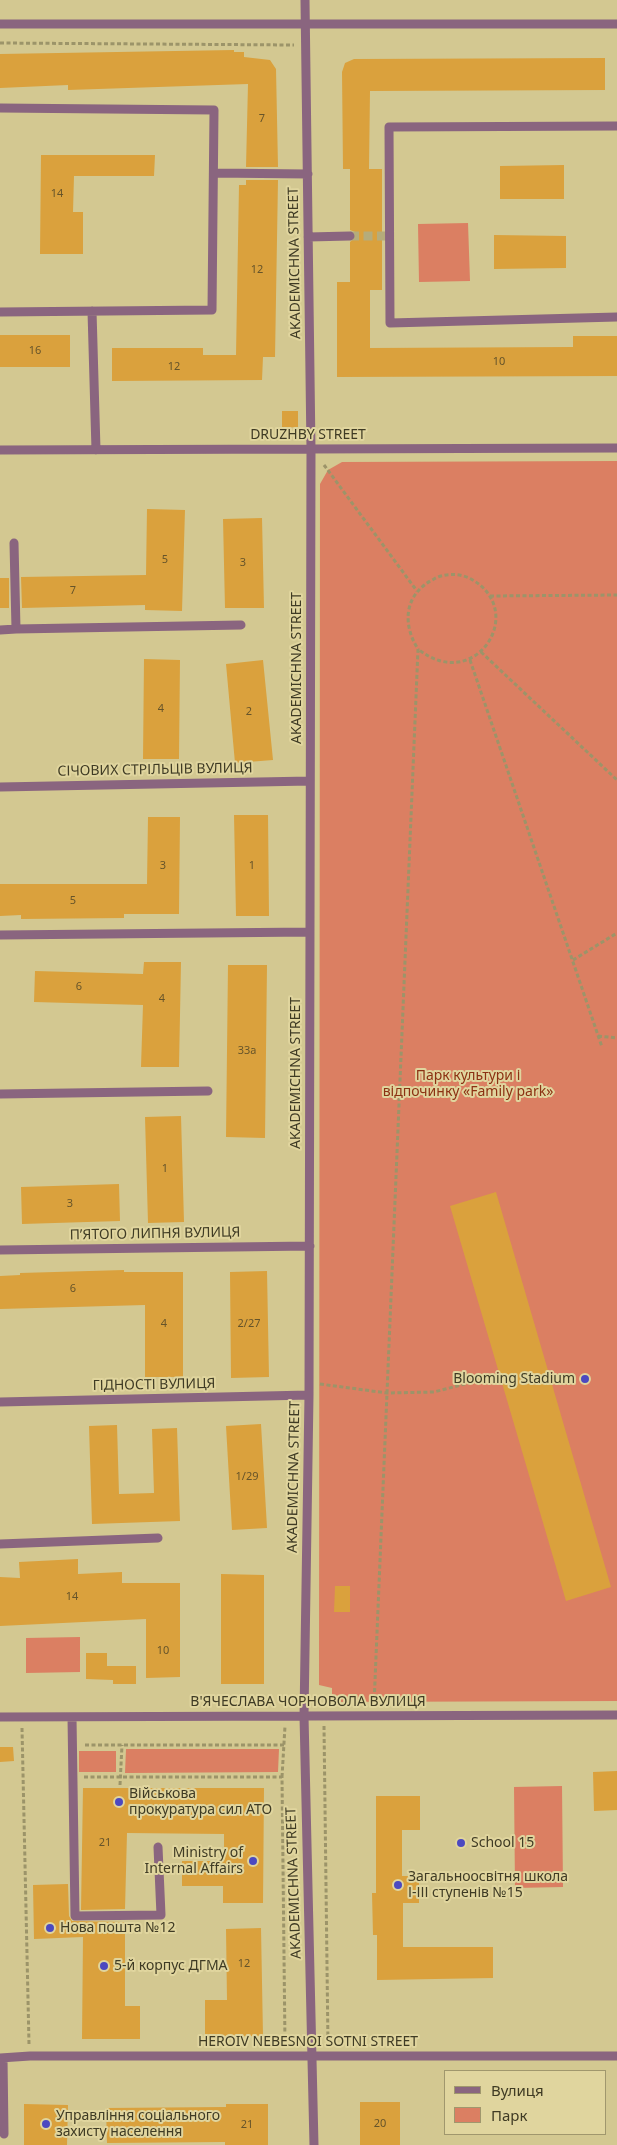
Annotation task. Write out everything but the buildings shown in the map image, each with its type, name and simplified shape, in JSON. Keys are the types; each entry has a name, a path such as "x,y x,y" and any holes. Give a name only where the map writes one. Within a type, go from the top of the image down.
{"street":[{"name":"AKADEMICHNA STREET","path":"305,0 304,45 308,174 311,449 310,1246 304,1716 314,2056 314,2145"},
{"path":"0,24 617,24"},
{"path":"0,108 214,110 212,310 0,312"},
{"path":"617,126 390,127 390,323 617,317"},
{"path":"214,173 308,174"},
{"path":"308,237 350,236"},
{"path":"92,311 96,450"},
{"name":"DRUZHBY STREET","path":"0,450 617,448"},
{"path":"14,542 16,629"},
{"path":"0,630 241,625"},
{"name":"СІЧОВИХ СТРІЛЬЦІВ ВУЛИЦЯ","path":"0,787 310,782"},
{"path":"0,935 310,932"},
{"path":"0,1094 208,1091"},
{"name":"П’ЯТОГО ЛИПНЯ ВУЛИЦЯ","path":"0,1250 310,1246"},
{"name":"ГІДНОСТІ ВУЛИЦЯ","path":"0,1402 309,1395"},
{"path":"0,1544 158,1538"},
{"name":"В'ЯЧЕСЛАВА ЧОРНОВОЛА ВУЛИЦЯ","path":"0,1717 617,1715"},
{"path":"72,1716 75,1916 162,1915 158,1847"},
{"name":"HEROIV NEBESNOI SOTNI STREET","path":"2,2058 30,2056 617,2056"},
{"path":"2,2058 4,2134"}],"path":[{"path":"0,43 304,45"},
{"path":"311,449 417,591"},
{"path":"451,574 466,577 480,584 490,596 495,610 496,626 491,640 481,652 470,660 456,664 442,663 429,658 418,649 411,638 407,624 408,610 417,591 436,577 451,574"},
{"path":"490,596 617,595"},
{"path":"373,1716 418,649"},
{"path":"481,652 617,780"},
{"path":"470,660 602,1047"},
{"path":"572,960 617,933"},
{"path":"598,1036 617,1038"},
{"path":"309,1383 387,1392 434,1392 500,1375"},
{"path":"285,1716 282,1777 285,2056"},
{"path":"324,1716 329,2056"},
{"path":"22,1717 30,2056"},
{"path":"72,1745 284,1745"},
{"path":"120,1785 122,1745"},
{"path":"73,1777 282,1777"}],"green space":[{"path":"468,223 470,281 419,282 418,224"},
{"name":"Парк культури і відпочинку «Family park»","path":"617,461 617,1701 332,1702 332,1688 319,1685 320,484 328,470 342,462"},
{"path":"80,1637 80,1672 26,1673 26,1638"},
{"path":"126,1749 279,1749 278,1772 125,1773"},
{"path":"79,1751 116,1751 116,1772 79,1772"},
{"path":"562,1786 563,1887 515,1888 514,1787"}],"tunnel":[{"path":"350,236 390,236"}],"place":[{"name":"Blooming Stadium","path":"585,1379"},
{"name":"Військова прокуратура сил АТО","path":"119,1802"},
{"name":"School 15","path":"461,1843"},
{"name":"Ministry of Internal Affairs","path":"253,1861"},
{"name":"Загальноосвітня школа І-ІІІ ступенів №15","path":"398,1885"},
{"name":"Нова пошта №12","path":"50,1928"},
{"name":"5-й корпус ДГМА","path":"104,1966"},
{"name":"Управління соціального захисту населення","path":"46,2124"}]}
